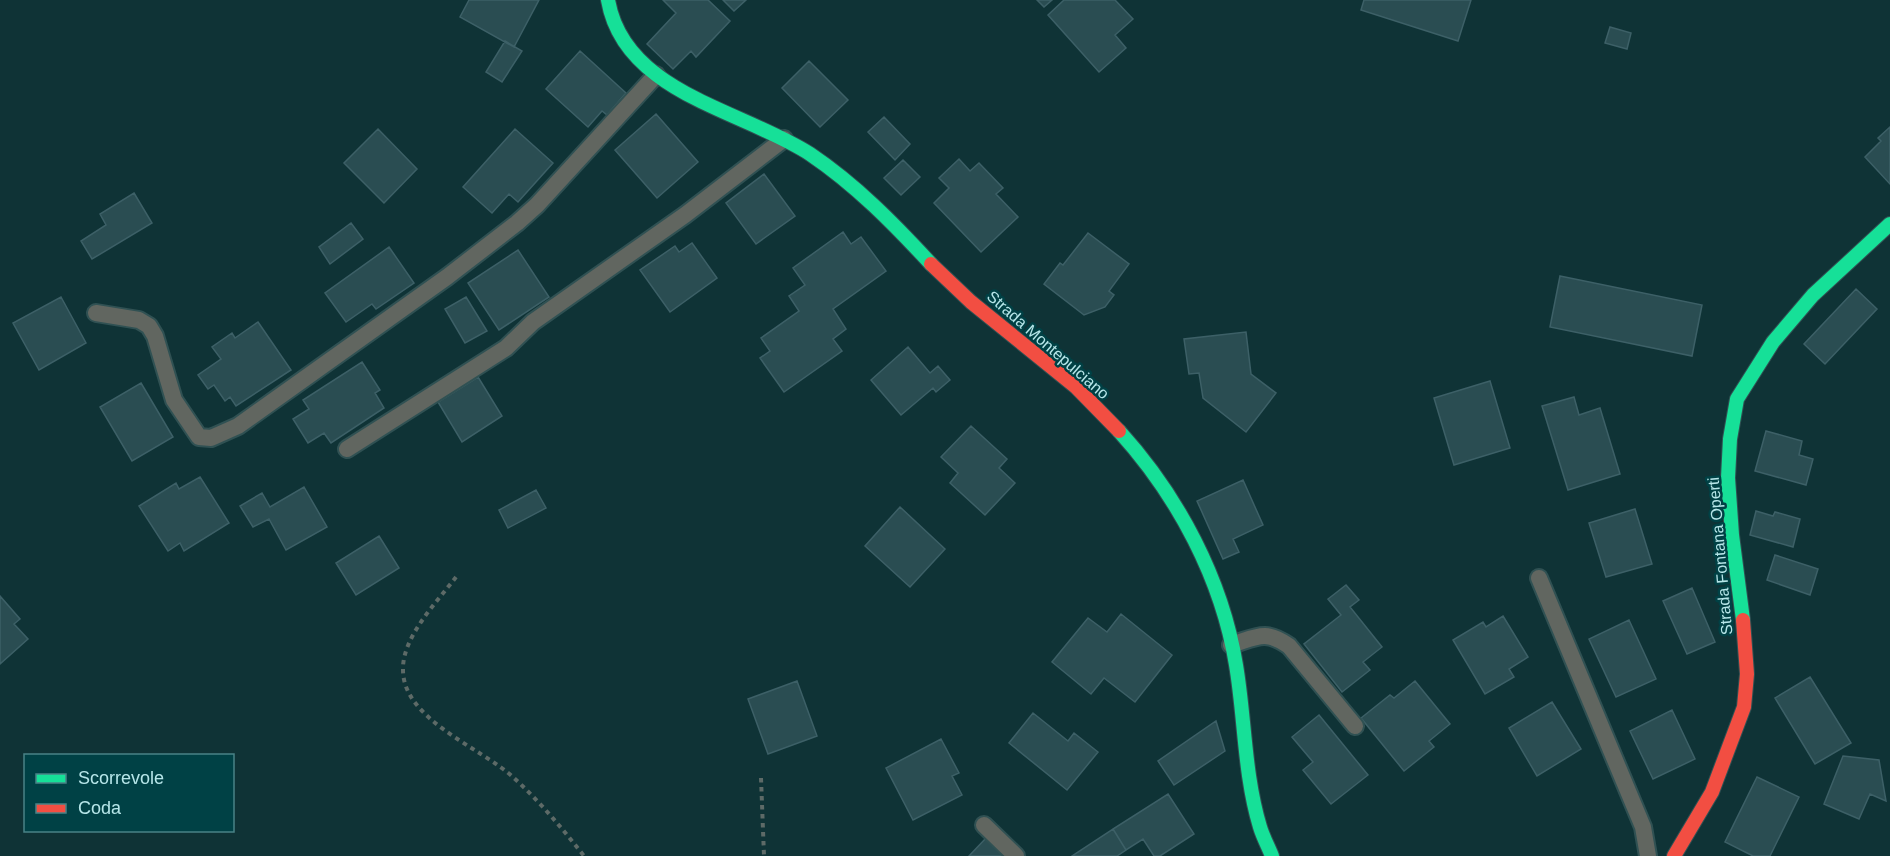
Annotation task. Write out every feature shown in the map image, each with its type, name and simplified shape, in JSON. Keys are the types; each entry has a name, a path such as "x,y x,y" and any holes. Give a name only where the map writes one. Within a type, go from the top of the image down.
{"street":[{"name":"Strada Montepulciano","path":"608,0 618,35 635,56 656,75 709,104 784,139 829,167 879,208 954,286 1077,388 1127,439 1159,482 1185,523 1208,570 1225,616 1236,667 1251,789 1260,826 1272,856"},
{"name":"Strada Fontana Operti","path":"1674,856 1712,792 1744,707 1747,674 1743,615 1732,536 1728,478 1730,439 1737,399 1773,342 1813,295 1890,224"}],"lane":[{"path":"96,313 139,320 149,326 155,336 174,400 199,437 211,438 238,426 447,277 517,223 537,205 656,75"},
{"path":"347,449 506,348 533,322 685,215 784,139"},
{"path":"1539,578 1643,827 1648,856"},
{"path":"1231,645 1266,634 1277,637 1289,646 1355,726"},
{"path":"984,825 1016,856"}],"path":[{"path":"456,577 412,637 404,655 402,671 406,687 418,707 437,725 489,758 512,776 551,814 584,856"},
{"path":"760,778 764,856"}],"building":[{"path":"469,0 539,0 514,47 460,17"},
{"path":"663,0 708,0 730,21 696,57 691,51 673,69 647,44 676,13"},
{"path":"723,0 746,0 734,11"},
{"path":"1037,0 1052,0 1044,7"},
{"path":"1064,0 1115,0 1133,19 1115,35 1126,48 1099,72 1048,15"},
{"path":"1364,0 1471,0 1458,41 1361,10"},
{"path":"1610,27 1631,33 1627,49 1605,43"},
{"path":"505,41 522,51 502,82 486,72"},
{"path":"580,51 626,93 607,115 602,111 588,127 546,89"},
{"path":"809,61 848,100 820,127 782,88"},
{"path":"656,114 698,162 657,198 615,150"},
{"path":"884,117 910,144 895,160 868,132"},
{"path":"1890,127 1890,184 1865,157 1881,141 1878,138"},
{"path":"378,129 417,169 384,203 344,163"},
{"path":"515,129 553,163 518,202 509,194 492,213 463,187"},
{"path":"959,159 970,171 979,163 1003,188 996,194 1018,217 981,252 934,203 949,188 939,178"},
{"path":"903,160 920,177 901,195 884,178"},
{"path":"764,174 795,216 756,244 726,203"},
{"path":"134,193 152,223 92,259 81,241 106,225 100,214"},
{"path":"351,223 363,239 330,264 319,247"},
{"path":"843,232 851,244 861,237 886,271 833,309 846,329 833,339 842,351 784,392 760,358 770,351 761,338 799,311 789,296 805,285 793,268"},
{"path":"1088,233 1129,264 1109,291 1114,295 1105,307 1084,315 1044,284 1060,263 1063,265"},
{"path":"692,243 717,278 670,312 640,270 675,246 679,252"},
{"path":"389,247 414,283 376,309 372,304 346,322 325,293"},
{"path":"518,250 549,297 499,330 468,283"},
{"path":"1560,276 1702,305 1692,356 1550,327"},
{"path":"1856,289 1877,309 1825,364 1804,344"},
{"path":"61,297 86,343 39,370 13,323"},
{"path":"466,297 487,331 465,343 445,309"},
{"path":"258,322 291,370 236,406 230,397 225,401 214,385 208,389 198,375 221,359 212,347 232,333 235,338"},
{"path":"1246,332 1251,374 1276,393 1246,432 1203,398 1199,373 1189,374 1184,339"},
{"path":"908,347 930,373 938,366 950,380 936,392 933,388 901,415 871,380"},
{"path":"362,362 380,390 375,393 384,408 331,443 324,433 308,443 293,419 309,409 303,400"},
{"path":"478,377 502,416 462,442 438,402"},
{"path":"1490,381 1510,448 1454,465 1434,398"},
{"path":"141,383 173,437 132,461 100,407"},
{"path":"1574,397 1579,415 1600,408 1620,474 1568,490 1542,406"},
{"path":"971,426 1007,459 999,468 1015,483 985,515 950,483 958,473 941,457"},
{"path":"1766,431 1802,441 1799,455 1813,459 1806,485 1755,471"},
{"path":"200,477 229,523 184,551 180,543 168,551 139,506 176,483 179,489"},
{"path":"1243,480 1263,525 1233,539 1239,552 1223,559 1197,501"},
{"path":"304,487 327,527 286,550 269,519 253,527 240,506 262,493 270,507"},
{"path":"536,490 546,508 508,528 499,510"},
{"path":"900,507 945,549 910,587 865,546"},
{"path":"1635,509 1652,564 1606,577 1589,523"},
{"path":"1756,511 1773,516 1775,512 1800,519 1793,547 1750,535"},
{"path":"379,536 399,568 356,595 336,563"},
{"path":"1775,555 1818,569 1810,595 1767,580"},
{"path":"1346,585 1359,600 1350,607 1382,647 1363,662 1370,670 1342,692 1304,644 1341,615 1328,599"},
{"path":"1692,588 1715,642 1687,654 1663,601"},
{"path":"0,596 20,619 14,624 28,639 0,664"},
{"path":"1121,614 1172,655 1135,702 1104,678 1091,694 1052,662 1088,618 1107,632"},
{"path":"1503,616 1528,657 1509,669 1514,677 1485,694 1453,640 1483,622 1486,627"},
{"path":"1629,620 1656,679 1616,697 1589,639"},
{"path":"1810,677 1851,743 1815,764 1775,698"},
{"path":"797,681 817,736 768,754 748,699"},
{"path":"1415,681 1450,724 1429,741 1434,747 1404,771 1361,718 1390,695 1394,698"},
{"path":"1552,702 1581,749 1537,776 1509,728"},
{"path":"1672,710 1695,759 1653,779 1630,731"},
{"path":"1033,713 1068,741 1074,733 1098,752 1067,790 1009,743"},
{"path":"1319,715 1368,775 1331,804 1303,770 1313,762 1292,737"},
{"path":"1216,721 1225,751 1174,785 1158,761"},
{"path":"941,739 959,773 952,776 962,795 913,820 886,768"},
{"path":"1843,756 1879,760 1886,801 1870,794 1859,819 1824,804"},
{"path":"1757,777 1799,797 1770,856 1753,856 1725,842"},
{"path":"1168,794 1194,834 1160,856 1154,856 1143,839 1126,850 1113,829"},
{"path":"1113,829 1126,850 1117,856 1072,856"},
{"path":"986,838 1005,856 969,856"}],"traffic: fast":[{"path":"608,0 618,32 637,57 661,78 690,95 810,154 874,206 931,264"},
{"path":"1743,620 1732,535 1728,478 1730,439 1737,399 1773,342 1813,295 1890,224"},
{"path":"1119,431 1160,483 1178,511 1194,540 1220,601 1236,665 1255,807 1261,831 1272,856"}],"traffic: jam":[{"path":"931,264 971,302 1076,387 1119,431"},
{"path":"1674,856 1712,792 1744,707 1747,674 1743,620"}]}
